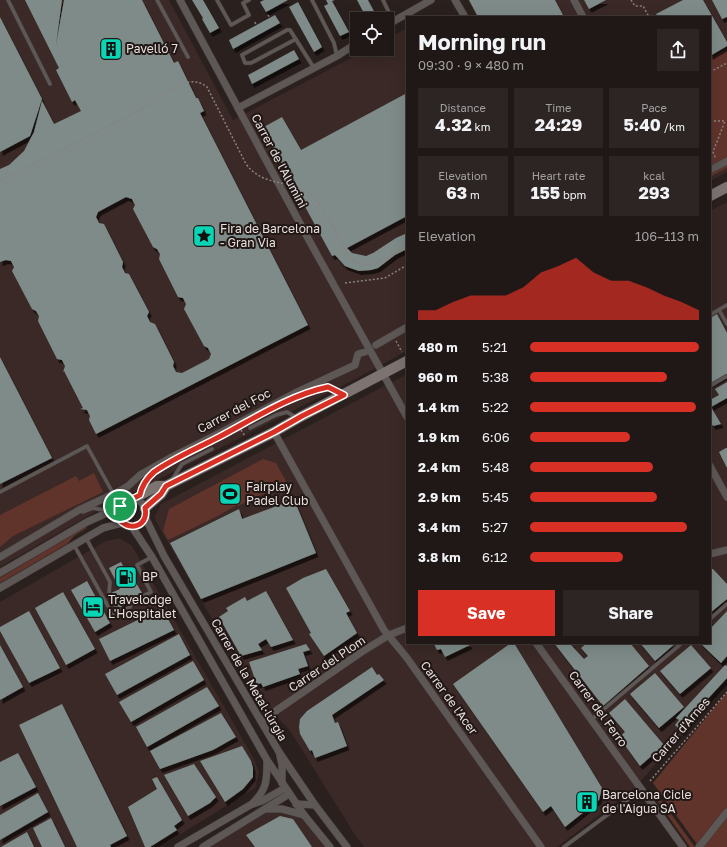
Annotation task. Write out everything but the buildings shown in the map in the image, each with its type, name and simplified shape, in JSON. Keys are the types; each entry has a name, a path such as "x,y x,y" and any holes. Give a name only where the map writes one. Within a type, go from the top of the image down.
{"street":[{"name":"Carrer de l'Alumini","path":"180,0 383,374"},
{"path":"394,21 431,0"},
{"path":"455,0 464,16"},
{"path":"574,0 582,16"},
{"path":"238,108 337,56 350,48"},
{"path":"711,169 727,161"},
{"path":"711,195 727,187"},
{"path":"377,345 406,328"},
{"name":"Carrer del Foc","path":"0,559 79,510 128,486 140,475 170,458 291,395 355,365 361,353"},
{"path":"0,573 87,522 120,506 124,502 157,486 167,485 274,432 406,362"},
{"path":"383,374 406,415"},
{"name":"Carrer de l'Acer","path":"274,432 384,630 541,847"},
{"path":"711,468 727,497"},
{"path":"120,506 118,515 122,522 132,527 140,524 145,512 167,485"},
{"path":"138,496 145,512"},
{"name":"Carrer de la Metal·lúrgia","path":"145,512 164,556 279,752 315,805 347,847"},
{"path":"0,588 103,528 122,522"},
{"name":"Carrer de la Metal·lúrgia","path":"132,527 152,557 285,791 330,847"},
{"path":"711,554 727,550"},
{"name":"Carrer del Plom","path":"261,721 363,651 389,635 406,628"},
{"name":"Carrer del Ferro","path":"537,644 683,847"},
{"path":"279,752 285,791"},
{"path":"252,804 261,794 265,785 267,760"},
{"path":"178,847 252,804 285,791"},
{"path":"203,847 266,809 285,791"},
{"path":"296,804 315,805"},
{"path":"266,809 282,809 304,815"},
{"path":"699,847 727,812"}],"lane":[{"path":"8,0 50,84"},
{"path":"157,0 188,57"},
{"path":"217,0 232,25 249,14 243,3 248,0"},
{"path":"312,0 334,44 337,56"},
{"path":"383,0 387,12"},
{"path":"296,39 250,64 243,61 242,55 287,30 290,30 296,39 314,68"},
{"path":"711,314 727,305"},
{"path":"719,310 727,324"},
{"path":"711,385 727,376"},
{"path":"138,496 142,485 154,473 178,458 278,406 311,391 328,387 344,395"},
{"path":"250,428 276,415 287,412 298,418"},
{"path":"0,492 87,446 116,493 120,506"},
{"path":"167,485 182,464 212,449"},
{"path":"0,559 81,512 93,508 109,512"},
{"path":"86,538 110,582 110,593 118,609 126,610 130,607 131,602 151,592 137,565 152,557"},
{"path":"74,545 114,616"},
{"path":"711,618 727,604"},
{"path":"591,720 681,644"},
{"path":"564,847 642,789"}],"path":[{"path":"631,0 635,6 643,6 648,16"},
{"path":"711,71 727,63"},
{"path":"0,181 149,105 183,85 190,82 196,82 207,87 251,171 259,177 297,187 309,193 318,201 348,256 354,261 362,265 380,262 406,247"},
{"path":"711,121 725,121 713,152 719,165"},
{"path":"345,283 385,278 406,266"},
{"path":"395,339 402,352"},
{"name":"Carrer d'Arnes","path":"650,781 727,692"}],"shaded area":[{"name":"Fira de Barcelona - Gran Via","path":"0,0 169,0 233,120 355,56 394,56 394,35 406,29 406,352 93,513 0,567"},
{"path":"468,0 727,0 727,172 711,180 711,16 476,16"},
{"path":"727,49 727,168 711,176 711,57"},
{"path":"727,202 727,682 635,788 557,847 364,847 291,732 254,692 154,518 161,504 406,375 406,644 711,644 711,210"},
{"name":"Fairplay Padel Club","path":"263,459 276,463 287,483 238,506 237,505 216,517 168,540 163,531 169,509"},
{"path":"94,473 103,492 13,536 0,547 0,515 76,476 79,481"},
{"path":"86,527 87,528 74,536 67,544 0,583 0,578"},
{"path":"120,538 132,546 254,759 259,772 255,788 160,847 0,847 0,602 106,541"},
{"path":"727,692 727,847 699,847 653,783"},
{"path":"661,800 695,847 690,847 658,802"},
{"path":"266,809 304,815 328,847 203,847"}],"place":[{"name":"Pavelló 7","path":"111,49"},
{"name":"Fira de Barcelona - Gran Via","path":"204,236"},
{"name":"Fairplay Padel Club","path":"230,494"},
{"name":"BP","path":"126,577"},
{"name":"Travelodge L'Hospitalet","path":"93,607"},
{"name":"Barcelona Cicle de l'Aigua SA","path":"587,802"}],"route":[{"path":"328,387 344,395 166,486 161,494 145,508 145,517 137,526 132,527 125,525 120,520 118,509 120,506 124,502 140,495 142,485 154,473 178,458 278,406 311,391 328,387"}]}
